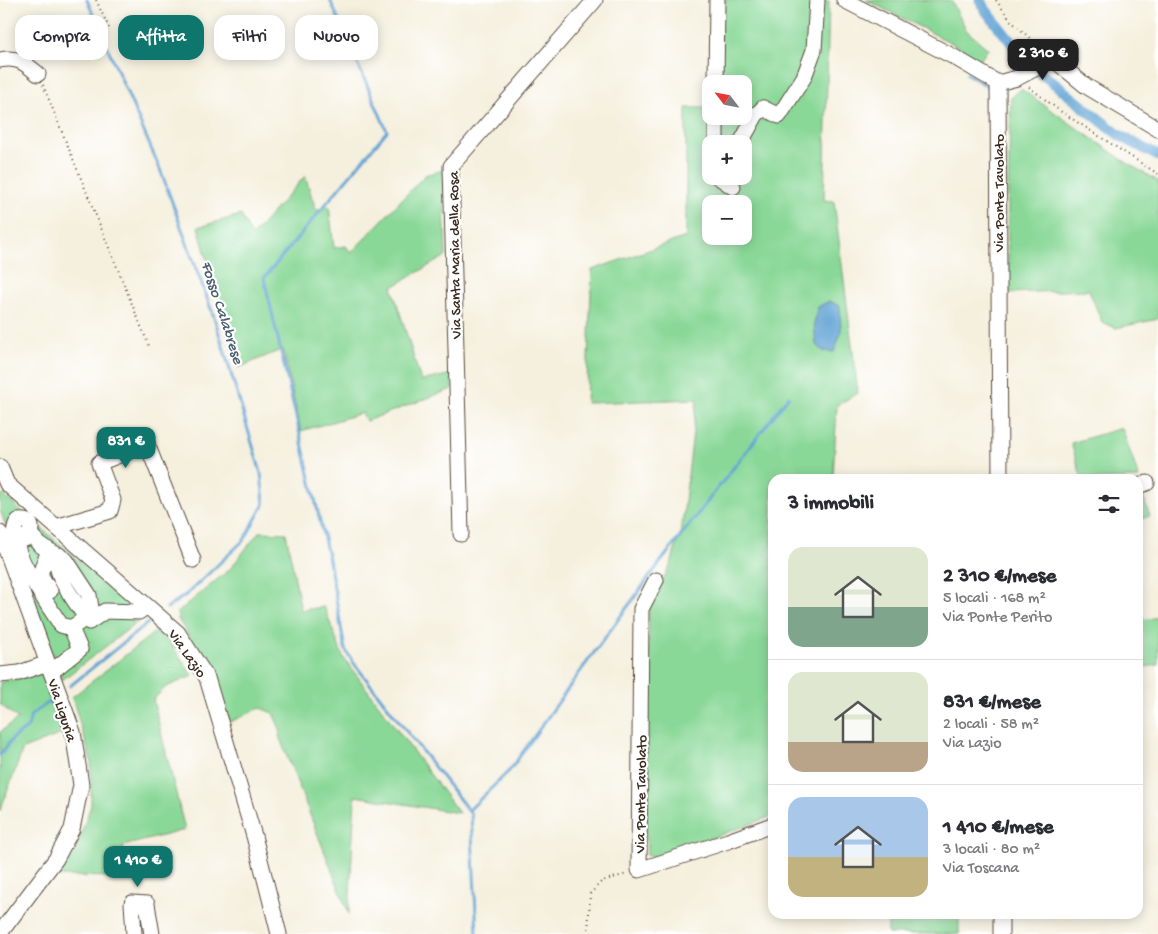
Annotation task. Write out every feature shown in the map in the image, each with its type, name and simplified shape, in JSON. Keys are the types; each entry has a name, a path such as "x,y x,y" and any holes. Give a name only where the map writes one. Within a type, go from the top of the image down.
{"street":[{"name":"Via Santa Maria della Rosa","path":"460,534 451,166 595,0"},
{"path":"716,0 716,75"},
{"path":"745,135 756,115 763,108 779,116 804,77 814,50 817,0"},
{"path":"844,0 954,57 998,83 1021,76 1050,60 1086,86 1158,129"},
{"path":"0,60 16,59 24,62 38,74"},
{"name":"Via Ponte Tavolato","path":"998,83 1000,474"},
{"path":"56,527 110,511 113,500 99,463 147,444 193,560"},
{"name":"Via Lazio","path":"1,471 7,484 178,633 207,678 254,836 279,934"},
{"path":"32,543 26,568 60,614 86,618 89,622 105,611 139,612 147,606"},
{"path":"32,543 57,560 58,572 92,607 92,614 86,618"},
{"path":"0,676 50,668 80,649 40,574 38,567 40,559 32,543"},
{"path":"32,543 66,560 80,596"},
{"name":"Via Liguria","path":"0,933 56,859 72,829 80,785 73,732 50,668 32,543"},
{"path":"38,567 52,574 58,572"},
{"name":"Via Ponte Tavolato","path":"656,580 641,609 639,870 768,826"},
{"path":"60,614 80,596"},
{"path":"134,934 132,903 147,904 152,934"},
{"path":"1001,919 1001,934"}],"path":[{"path":"96,0 109,28"},
{"path":"996,0 1010,20 1050,60"},
{"path":"38,74 149,346"},
{"path":"1021,76 1060,112 1158,174"},
{"path":"588,934 590,894 602,881 639,870"}],"green space":[{"path":"720,0 829,1 824,200 834,201 858,393 837,405 833,474 768,474 768,817 655,859 647,855 646,818 649,608 671,564 682,526 697,399 586,403 592,270 686,237 686,108 702,108 702,125 752,125 752,75 720,75"},
{"path":"866,0 951,0 967,31 988,49 979,62 954,44"},
{"path":"1021,89 1127,163 1158,181 1158,319 1116,328 1102,322 1089,290 1008,293 1008,185 1011,98"},
{"path":"443,170 446,256 392,287 421,381 452,374 452,389 366,421 362,413 301,431 283,349 238,368 198,227 241,215 252,236 305,176 316,210 329,206 334,248 346,246 351,253 425,175"},
{"path":"1122,428 1138,474 1080,474 1071,443"},
{"path":"0,495 3,495 144,617 62,680 0,510"},
{"path":"1143,497 1150,516 1143,518"},
{"path":"259,532 286,533 301,610 324,607 343,657 459,813 355,796 349,914 279,736 281,731 273,713 260,708 230,722 212,673 178,619 178,612 230,569"},
{"path":"1158,617 1158,665 1143,667 1143,620"},
{"path":"160,628 193,676 166,687 153,700 185,830 123,846 128,877 59,876 75,853 91,805 91,761 72,697"},
{"path":"42,674 64,733 23,749 0,811 0,732 18,719 0,704 0,682"},
{"path":"888,919 959,919 959,934 888,934"}],"water":[{"path":"829,301 840,306 841,333 834,352 823,351 816,345 814,323 818,307"}],"waterway":[{"name":"Fosso Calabrese","path":"87,0 160,169 215,320 261,473 264,504 244,540 187,594 167,608"},
{"path":"330,0 387,131 264,278 329,560 345,649 353,662 471,814 477,934"},
{"path":"980,0 984,8 1026,61 1119,135 1158,156"},
{"path":"967,74 992,89"},
{"path":"991,143 991,247"},
{"path":"469,810 510,770 656,568 789,396"},
{"name":"Fosso Calabrese","path":"70,686 149,622"},
{"name":"Fosso Calabrese","path":"0,755 13,738 28,727 31,715 51,701"}]}
